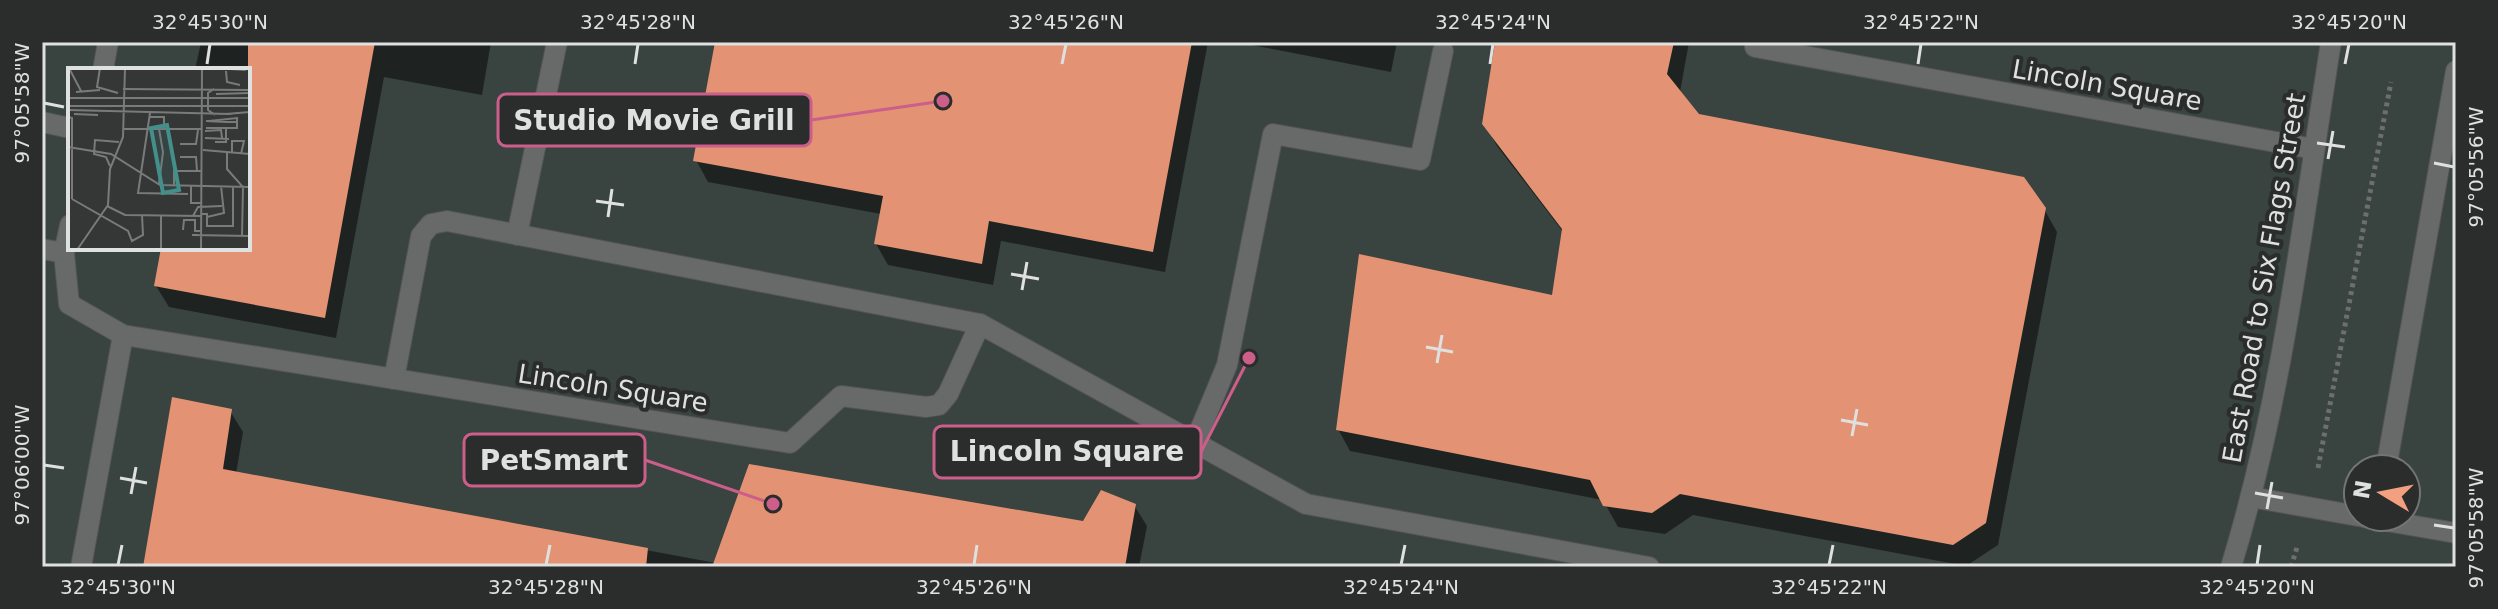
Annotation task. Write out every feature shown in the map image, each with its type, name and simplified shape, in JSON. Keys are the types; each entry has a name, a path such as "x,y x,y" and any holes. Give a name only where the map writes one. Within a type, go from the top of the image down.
{"street":[{"path":"103,68 108,42"},
{"path":"517,235 557,42"},
{"name":"Lincoln Square","path":"1756,42 1755,47 2314,149"},
{"name":"East Road to Six Flags Street","path":"2231,567 2275,396 2331,42"},
{"path":"1195,442 1227,365 1273,134 1420,160 1443,51"},
{"path":"2389,453 2456,71"},
{"path":"42,122 68,128"},
{"path":"394,379 421,236 431,224 447,221 980,324 1306,504 1649,567"},
{"name":"Lincoln Square","path":"68,234 64,253 69,304 123,335 790,443 841,396 926,407 939,405 948,394 980,324"},
{"path":"42,249 64,253"},
{"path":"81,567 123,335"},
{"path":"2251,497 2342,512"},
{"path":"2422,527 2456,533"}],"path":[{"path":"2318,468 2391,82"},
{"path":"2291,567 2298,544"}],"shaded area":[{"path":"42,42 2456,42 2456,567 42,567"}],"building":[{"path":"248,42 375,42 325,318 154,286 161,250 250,250"},
{"path":"715,42 1192,42 1153,252 989,221 982,264 874,244 883,196 693,161"},
{"path":"1495,42 1674,42 1667,74 1699,114 2024,177 2046,208 1986,523 1953,545 1680,494 1652,513 1603,506 1590,480 1336,430 1359,254 1552,295 1562,229 1482,124"},
{"path":"172,397 232,409 223,469 648,548 646,567 143,567"},
{"path":"749,464 1083,521 1101,490 1136,504 1125,567 712,567"}],"place":[{"name":"Studio Movie Grill","path":"943,101"},
{"name":"Lincoln Square","path":"1249,358"},
{"name":"PetSmart","path":"773,504"}]}
